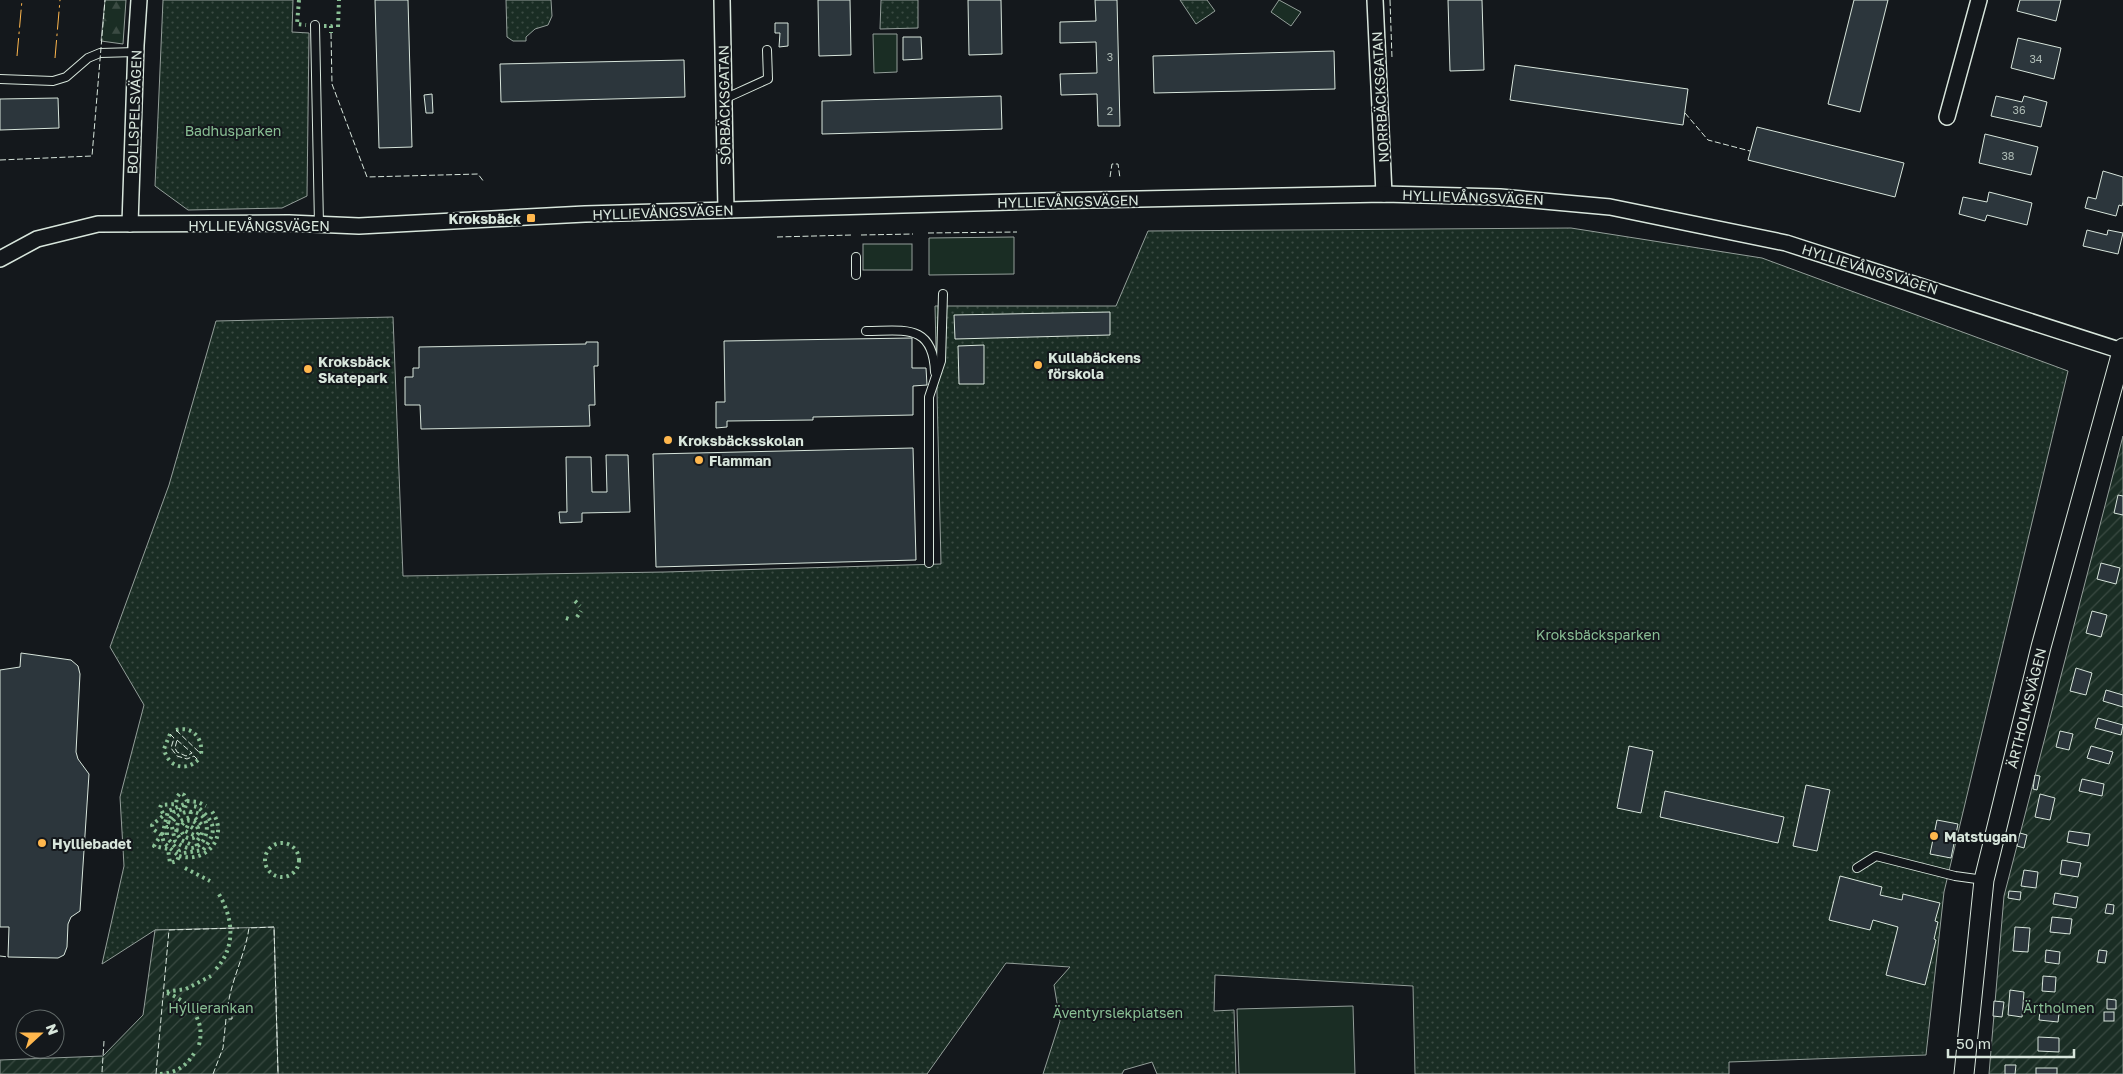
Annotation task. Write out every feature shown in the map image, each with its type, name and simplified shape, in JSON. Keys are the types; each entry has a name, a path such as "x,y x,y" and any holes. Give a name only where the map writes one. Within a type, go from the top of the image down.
{"street":[{"name":"BOLLSPELSVÄGEN","path":"130,224 139,0"},
{"name":"SÖRBÄCKSGATAN","path":"722,0 726,210"},
{"name":"NORRBÄCKSGATAN","path":"1375,0 1384,194"},
{"path":"1947,117 1979,0"},
{"name":"HYLLIEVÅNGSVÄGEN","path":"0,259 37,239 98,224 256,223 401,226 585,214 726,210 1384,194 1500,196 1610,206 1786,243 2123,350"},
{"name":"ÄRTHOLMSVÄGEN","path":"1964,1074 1984,880 2041,646 2123,350"}],"lane":[{"path":"315,25 319,225"},
{"path":"724,99 768,79 767,50"},
{"path":"0,79 53,81 66,77 88,58 100,53 136,52"},
{"path":"856,257 856,275"},
{"path":"929,563 929,397 941,361 943,294"},
{"path":"866,331 914,331 923,336 934,356 935,379"},
{"path":"1857,868 1876,856 1955,876 1984,880"}],"green space":[{"path":"105,0 126,0 123,44 101,41"},
{"name":"Badhusparken","path":"163,0 293,0 292,32 309,33 307,196 282,208 188,210 155,186"},
{"path":"506,0 551,0 552,16 548,25 535,29 526,37 526,41 513,41 507,37"},
{"path":"881,0 918,0 918,28 880,29"},
{"path":"1180,0 1207,0 1215,11 1196,24"},
{"path":"1279,0 1301,12 1291,26 1271,12"},
{"path":"873,34 897,34 897,72 874,73"},
{"name":"Kroksbäcksparken","path":"1571,228 1762,258 2068,371 1944,892 1926,1055 1729,1062 1729,1074 1415,1074 1413,986 1215,975 1214,1011 1234,1010 1236,1074 1157,1074 1152,1062 1124,1070 1122,1074 1043,1074 1060,1021 1054,985 1070,967 1006,963 927,1074 278,1074 274,928 155,930 102,964 124,866 120,797 144,705 110,647 169,485 216,321 393,317 403,576 665,572 941,564 935,306 1116,306 1148,231"},
{"path":"1014,237 1014,274 929,275 929,238"},
{"path":"863,244 912,244 912,270 863,270"},
{"name":"Ärtholmen","path":"2123,436 2123,1074 1989,1074 2004,896"},
{"name":"Hyllierankan","path":"274,927 278,1074 0,1074 0,1060 65,1059 65,1057 103,1056 143,1015 155,930"},
{"path":"1353,1006 1355,1074 1239,1074 1237,1009"}],"building":[{"path":"375,0 408,0 412,147 379,148"},
{"path":"818,0 850,0 851,55 819,56"},
{"path":"968,0 1001,0 1002,54 969,55"},
{"path":"1095,0 1117,0 1120,126 1098,126 1097,94 1061,95 1060,74 1097,73 1096,42 1060,43 1060,22 1096,21"},
{"path":"1448,0 1482,0 1484,70 1450,71"},
{"path":"1854,0 1888,0 1860,112 1828,104"},
{"path":"2020,0 2061,0 2056,21 2017,11"},
{"path":"775,23 788,23 788,46 779,47 780,33 775,33"},
{"path":"903,37 921,37 922,59 903,60"},
{"path":"2018,38 2061,48 2054,79 2011,68"},
{"path":"1334,51 1335,89 1154,93 1153,56"},
{"path":"684,60 685,97 501,102 500,64"},
{"path":"1515,65 1688,89 1683,125 1510,100"},
{"path":"432,94 433,113 426,113 424,95"},
{"path":"1001,96 1002,129 822,134 822,101"},
{"path":"1996,96 2022,102 2024,96 2047,102 2041,127 1991,116"},
{"path":"58,98 59,128 0,130 0,99"},
{"path":"1757,127 1904,163 1895,197 1748,160"},
{"path":"1985,134 2038,147 2031,175 1979,163"},
{"path":"2103,171 2123,177 2123,202 2122,206 2119,205 2116,216 2085,208 2088,197 2096,199"},
{"path":"1989,192 2032,203 2027,225 1987,215 1985,221 1959,214 1963,197 1987,202"},
{"path":"2087,230 2107,235 2108,230 2123,233 2118,254 2083,246"},
{"path":"1110,312 1110,335 955,339 954,315"},
{"path":"912,338 912,368 926,368 927,385 913,386 913,415 813,417 813,420 727,421 727,427 716,428 716,402 725,402 724,341"},
{"path":"586,342 598,342 598,366 594,366 595,405 589,405 590,426 421,429 420,405 405,405 405,377 413,377 413,368 419,368 419,347 586,344"},
{"path":"984,345 984,384 959,384 958,346"},
{"path":"913,448 916,560 656,567 653,454"},
{"path":"606,455 628,455 630,512 582,513 582,522 560,523 559,512 567,512 566,457 591,457 592,492 607,492"},
{"path":"2118,495 2123,496 2123,515 2114,513"},
{"path":"2101,563 2120,568 2116,584 2097,579"},
{"path":"2092,611 2107,615 2101,637 2086,633"},
{"name":"Hylliebadet","path":"21,653 71,660 78,666 80,674 76,752 78,759 89,774 80,911 71,917 68,924 67,947 64,955 58,958 8,957 9,927 0,927 0,670 20,667"},
{"path":"2076,668 2092,673 2086,695 2070,691"},
{"path":"2106,690 2123,695 2123,707 2103,701"},
{"path":"2098,718 2123,725 2121,735 2095,728"},
{"path":"2060,731 2073,734 2069,750 2056,747"},
{"path":"1629,746 1653,751 1641,813 1617,808"},
{"path":"2091,746 2113,752 2109,764 2087,758"},
{"path":"2035,775 2040,776 2037,790 2033,789"},
{"path":"2082,779 2104,784 2102,796 2079,791"},
{"path":"1806,785 1830,790 1817,851 1793,846"},
{"path":"1665,791 1784,817 1778,843 1660,817"},
{"path":"2040,794 2055,798 2050,820 2035,817"},
{"path":"1937,820 1958,824 1951,858 1930,854"},
{"path":"2069,831 2090,834 2088,846 2067,842"},
{"path":"2020,833 2027,835 2024,848 2017,846"},
{"path":"2062,860 2081,863 2078,877 2060,874"},
{"path":"2024,870 2038,872 2036,888 2021,886"},
{"path":"1840,876 1882,887 1880,895 1902,900 1903,894 1940,903 1935,921 1938,922 1934,939 1936,940 1925,985 1886,975 1898,927 1873,920 1870,930 1829,920"},
{"path":"2009,891 2021,892 2020,900 2008,898"},
{"path":"2055,893 2078,897 2076,908 2053,904"},
{"path":"2107,904 2114,905 2113,914 2105,913"},
{"path":"2052,917 2072,919 2070,934 2050,932"},
{"path":"2015,927 2030,928 2028,952 2013,951"},
{"path":"2046,950 2060,952 2059,964 2045,962"},
{"path":"2099,950 2107,951 2105,963 2097,962"},
{"path":"2043,976 2056,977 2055,992 2042,991"},
{"path":"2010,990 2024,992 2022,1017 2008,1015"},
{"path":"2107,999 2116,1000 2116,1009 2107,1009"},
{"path":"1994,1001 2004,1002 2002,1017 1993,1016"},
{"path":"2040,1011 2059,1013 2058,1022 2039,1020"},
{"path":"2104,1012 2114,1012 2114,1021 2104,1021"},
{"path":"2038,1037 2059,1038 2059,1052 2038,1051"},
{"path":"2005,1065 2016,1065 2015,1074 2005,1074"},
{"path":"2036,1068 2057,1068 2057,1074 2036,1074"}],"hedge":[{"path":"299,0 297,24 306,25"},
{"path":"338,27 339,0"},
{"path":"324,26 331,26 331,33"},
{"path":"575,601 580,606"},
{"path":"577,617 581,611"},
{"path":"566,618 572,620"},
{"path":"176,730 187,730 195,734 200,743 201,754"},
{"path":"170,734 164,749 173,764 183,767 193,764 198,760"},
{"path":"167,835 167,827 172,827 175,841 186,847 195,847 202,843 207,827 204,819 198,813 187,812 178,816 172,823 168,822 174,812 185,808 187,801 184,795 180,793 176,804 161,805 160,808 164,815 152,825 153,829 161,835 154,846 168,849 170,863 177,861 179,856 164,843 162,836 168,811 185,804"},
{"path":"187,801 198,802 206,806"},
{"path":"184,853 203,850 210,840 213,830 208,817 195,806 190,806"},
{"path":"179,856 199,856 207,852 213,845 217,838 218,829 216,819 211,810"},
{"path":"190,844 181,840 176,832 178,822 190,817 191,811"},
{"path":"195,818 202,825 198,827"},
{"path":"176,830 181,831 184,836 191,838 195,837 199,832 196,823 192,821 186,821 181,826"},
{"path":"193,828 188,825 185,831 196,836"},
{"path":"197,846 196,842 203,830"},
{"path":"169,840 179,851 177,855"},
{"path":"282,843 289,844 294,848 298,853 299,860 298,867 294,872 289,876 282,877 275,876 270,872 266,867 265,860 266,853 270,848 275,844 282,843"},
{"path":"185,868 210,881"},
{"path":"216,969 223,960 230,941 227,910 217,891"},
{"path":"199,1045 200,1027 193,1012 181,1000 165,992 186,989 211,976"},
{"path":"160,1074 177,1070 189,1060 196,1050"}],"fence":[{"path":"0,160 92,156 105,0"},
{"path":"1390,0 1392,58"},
{"path":"331,33 332,84 367,177 478,174 484,182"},
{"path":"1685,113 1708,140 1750,151"},
{"path":"1110,177 1112,164 1118,164 1120,178"},
{"path":"928,233 1017,232"},
{"path":"861,235 913,234"},
{"path":"777,237 852,235"},
{"path":"176,730 201,754"},
{"path":"170,734 174,738 171,748 177,756 187,759 194,756 198,760"},
{"path":"177,740 192,753 186,756 177,752 175,748 177,740"},
{"path":"213,1074 223,1048 226,1019 232,1019 232,1007 228,1005 249,928 274,927 278,1074"},
{"path":"156,1074 169,930 239,928"},
{"path":"0,956 8,957"},
{"path":"102,1072 104,1041"}],"power":[{"path":"17,56 22,0"},
{"path":"55,58 60,0"}],"place":[{"name":"Kroksbäck","path":"531,218"},
{"name":"Kullabäckens förskola","path":"1038,365"},
{"name":"Kroksbäck Skatepark","path":"308,369"},
{"name":"Kroksbäcksskolan","path":"668,440"},
{"name":"Flamman","path":"699,460"},
{"name":"Matstugan","path":"1934,836"},
{"name":"Hylliebadet","path":"42,843"}],"park label":[{"name":"Äventyrslekplatsen","path":"1118,1012"}]}
